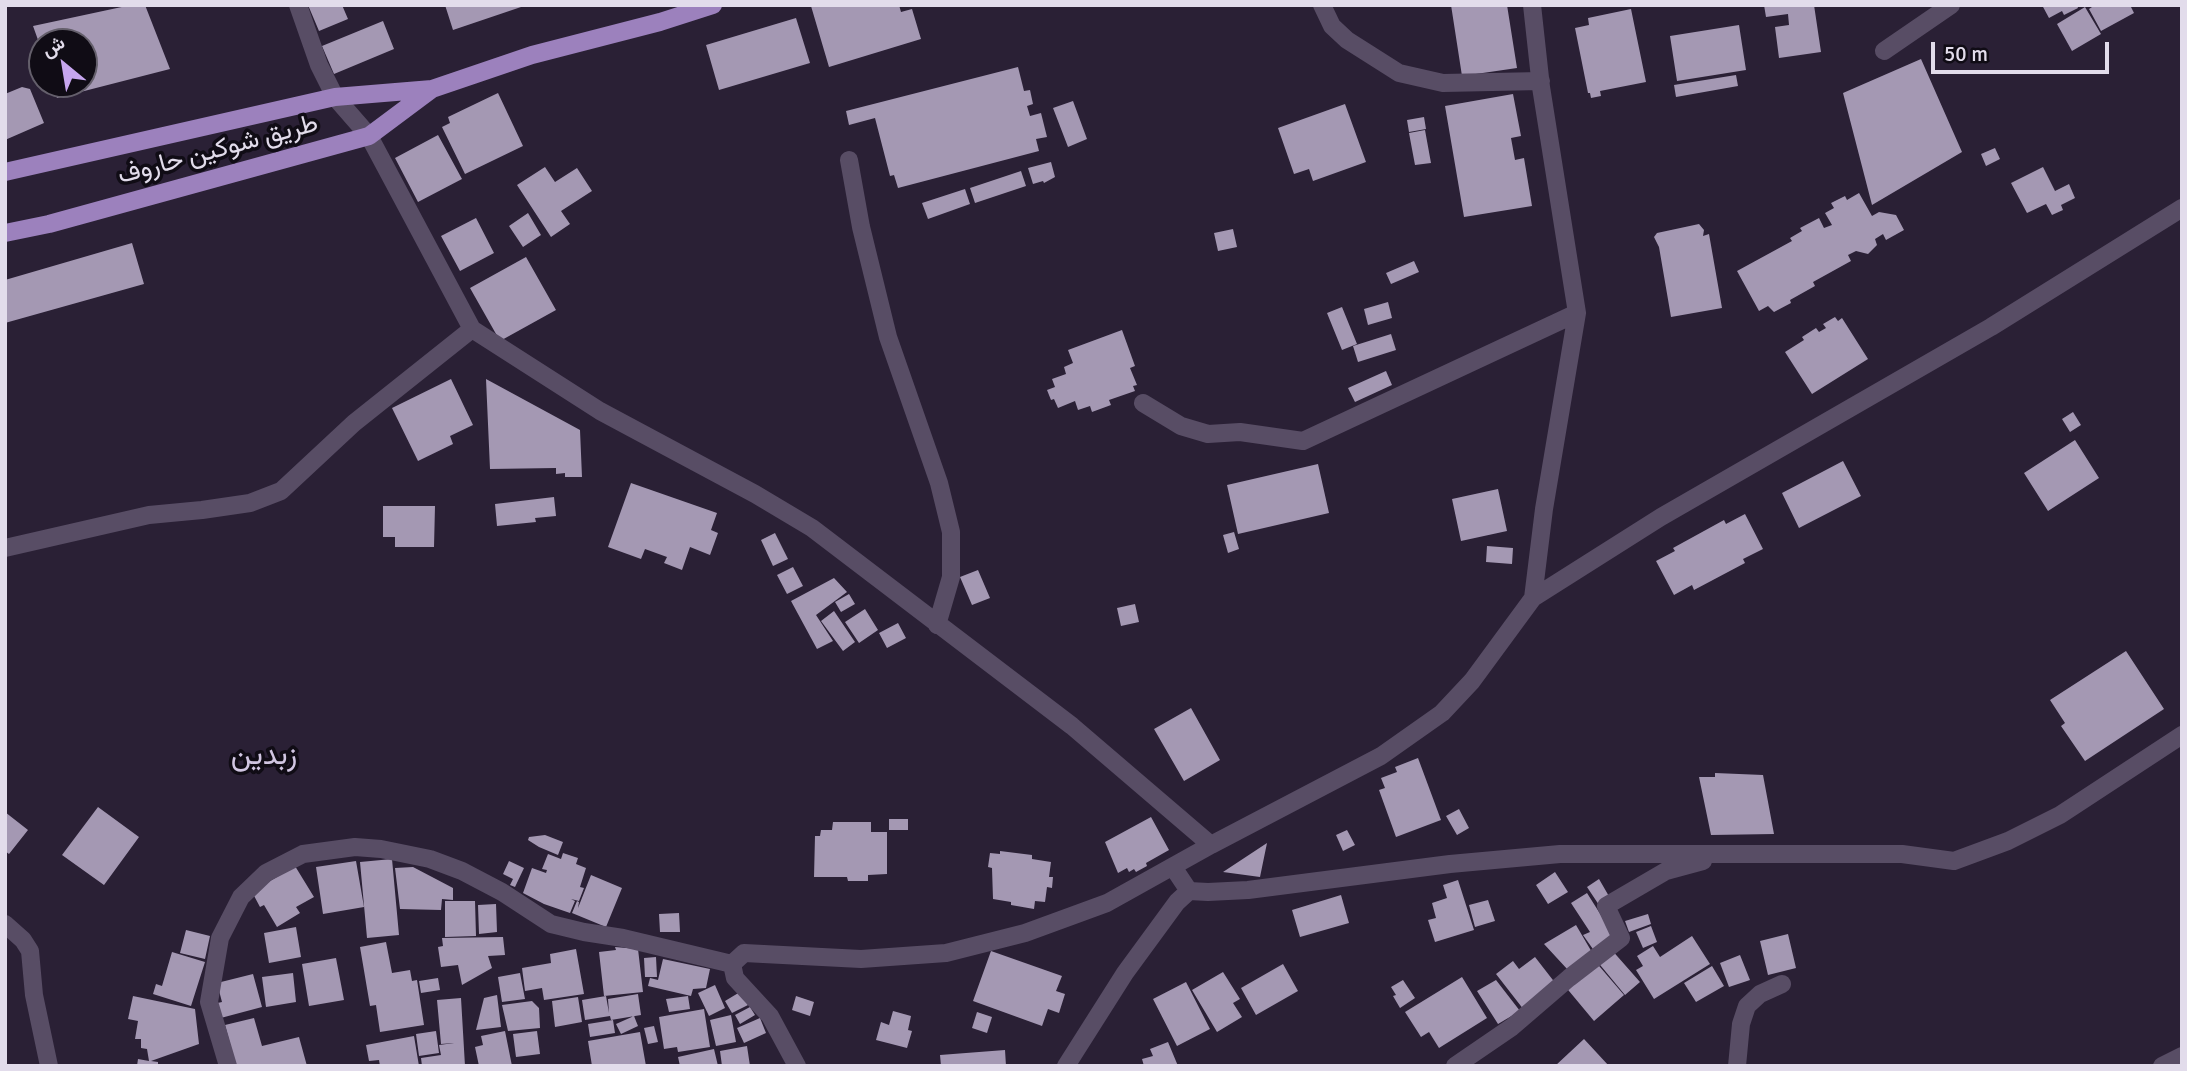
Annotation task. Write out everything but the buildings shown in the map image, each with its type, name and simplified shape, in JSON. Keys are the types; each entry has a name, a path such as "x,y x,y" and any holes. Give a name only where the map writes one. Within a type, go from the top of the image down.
{"main road":[{"name":"طريق شوكين حاروف","path":"5,172 334,97 432,89 532,55 660,22 713,5"},
{"name":"طريق شوكين حاروف","path":"5,233 49,224 369,136 432,89"}],"street":[{"path":"298,5 319,65 334,97 369,136 472,330 600,411 755,494 811,528 1072,726 1212,845"},
{"path":"1322,5 1332,26 1347,40 1399,73 1443,83 1541,81"},
{"path":"1532,5 1577,313 1544,509 1533,598"},
{"path":"1884,51 1951,5"},
{"path":"849,160 861,227 888,337 939,482 951,532 951,577 937,625"},
{"path":"732,964 744,953 861,959 946,953 1025,933 1107,903 1381,756 1442,713 1472,681 1533,598 1661,517 1991,327 2181,209"},
{"path":"1143,403 1181,426 1208,434 1240,432 1303,441 1577,313"},
{"path":"5,548 149,514 250,503 281,491 354,423 472,330"},
{"path":"1066,1066 1125,973 1177,902 1189,891 1248,890 1516,856 1560,854 1902,855 1954,861 2008,841 2060,815 2182,735"},
{"path":"228,1066 209,1002 220,938 241,897 266,873 303,854 355,847 381,849 430,859 462,871 502,892 551,924 732,964"},
{"path":"1454,1066 1512,1027 1621,938 1605,906 1666,871 1727,855"},
{"path":"1173,867 1189,891"},
{"path":"5,924 23,940 30,951 34,995 49,1066"},
{"path":"732,964 735,978 769,1016 797,1066"},
{"path":"1737,1066 1741,1024 1746,1006 1760,993 1782,984"},
{"path":"2162,1066 2182,1056"}],"district":[{"name":"زبدين","path":"264,756"}]}
